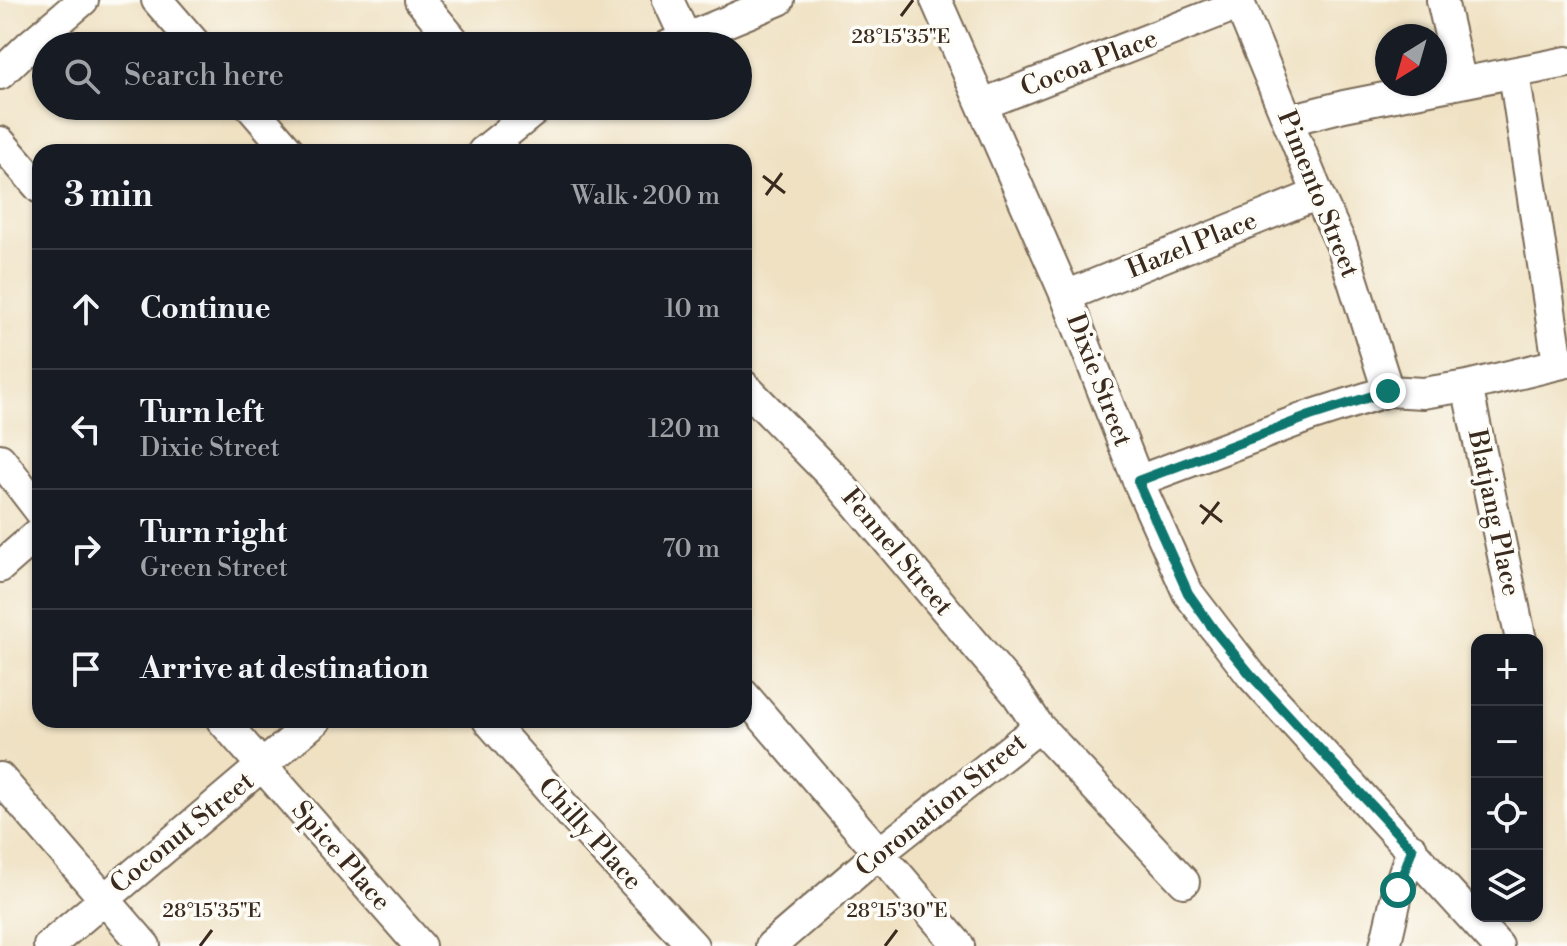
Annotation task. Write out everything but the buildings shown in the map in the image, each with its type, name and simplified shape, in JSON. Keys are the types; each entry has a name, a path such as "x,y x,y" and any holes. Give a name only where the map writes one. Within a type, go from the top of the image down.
{"street":[{"path":"45,32 83,0"},
{"path":"157,0 185,32"},
{"path":"420,0 446,32"},
{"path":"668,0 675,32"},
{"path":"701,32 779,0"},
{"name":"Dixie Street","path":"936,0 1066,296 1138,481 1188,593 1251,675 1498,946"},
{"path":"1442,0 1461,83"},
{"name":"Cocoa Place","path":"983,104 1239,2"},
{"name":"Pimento Street","path":"1239,2 1342,246 1388,391"},
{"path":"0,74 32,43"},
{"path":"1289,120 1344,106 1567,62"},
{"path":"1138,481 1310,416 1388,391 1423,393 1467,386 1563,362 1514,73"},
{"path":"262,120 283,144"},
{"path":"491,144 514,120"},
{"path":"0,142 32,179"},
{"name":"Hazel Place","path":"1066,296 1318,194"},
{"name":"Blatjang Place","path":"1467,386 1520,634"},
{"name":"Fennel Street","path":"752,394 839,483 1017,694 1039,727 1184,882"},
{"path":"0,459 32,501"},
{"path":"0,567 32,539"},
{"path":"752,704 959,946"},
{"name":"Coronation Street","path":"771,946 878,854 1039,727"},
{"name":"Spice Place","path":"229,728 420,946"},
{"name":"Coconut Street","path":"49,946 307,728"},
{"name":"Chilly Place","path":"495,728 693,946"},
{"path":"0,778 145,946"},
{"path":"1385,946 1398,890 1412,849"}],"route":[{"path":"1388,391 1310,416 1138,481 1188,593 1214,630 1251,675 1412,849 1398,890"}]}
